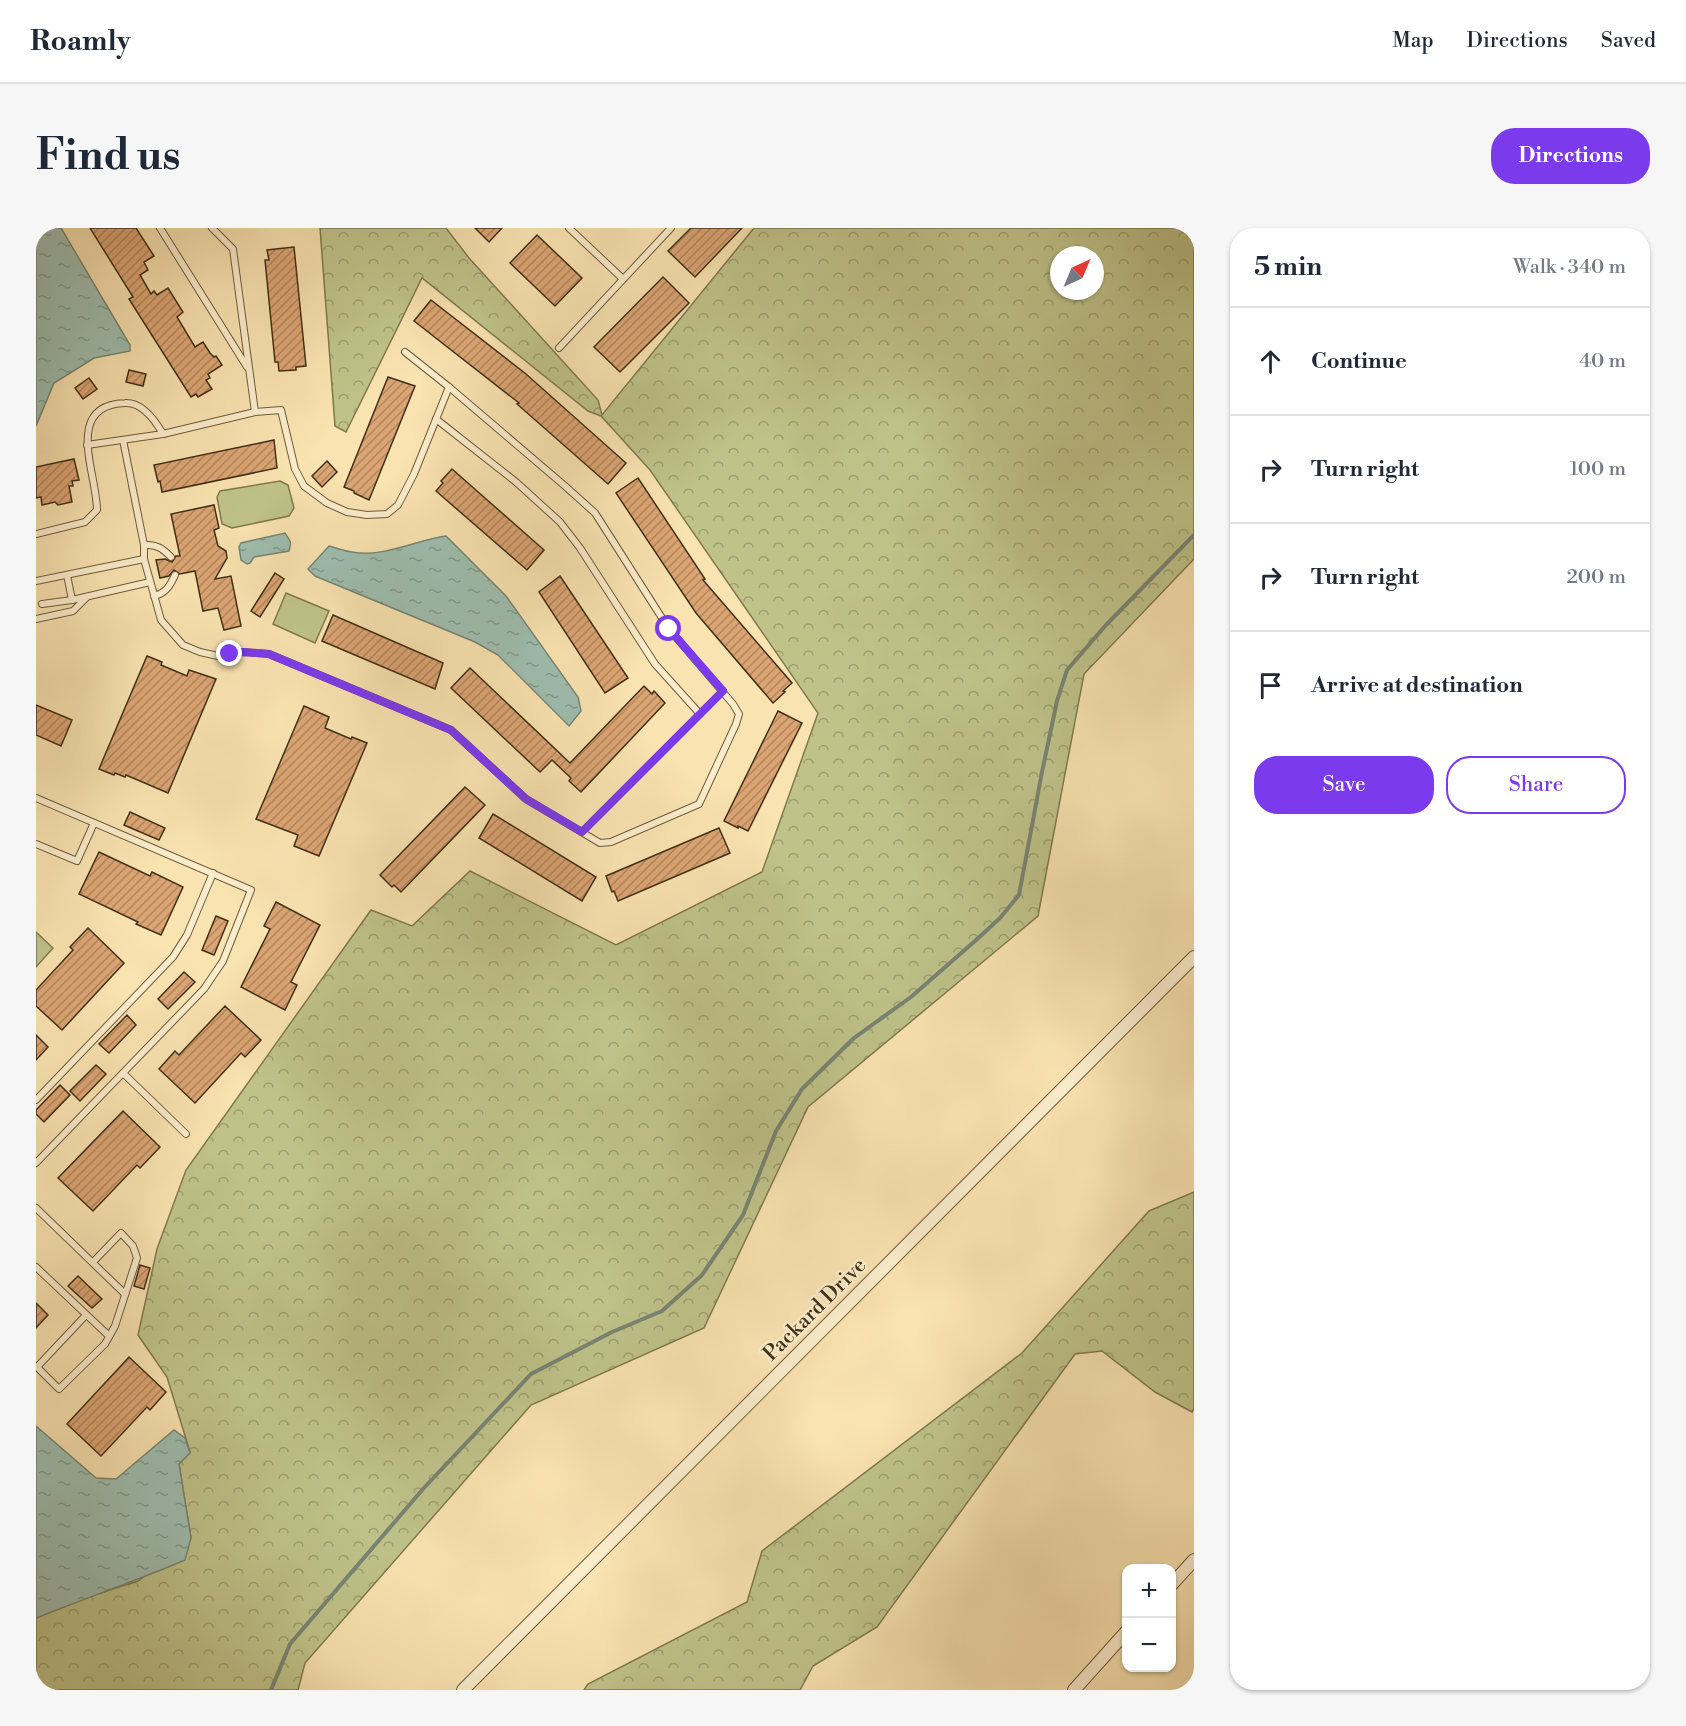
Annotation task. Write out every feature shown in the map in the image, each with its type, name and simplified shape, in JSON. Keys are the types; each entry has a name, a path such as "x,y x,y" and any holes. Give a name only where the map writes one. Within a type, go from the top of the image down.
{"street":[{"name":"Packard Drive","path":"463,1690 1194,957"},
{"path":"1176,1580 1194,1560"},
{"path":"1074,1690 1122,1636"}],"lane":[{"path":"160,228 249,370"},
{"path":"212,228 234,249 255,412"},
{"path":"569,228 623,279"},
{"path":"560,348 670,228"},
{"path":"123,440 144,545 144,559 161,620 183,645 218,656 243,652 269,654 451,730 526,799 600,843 610,842 699,804 739,714 723,691 669,629 595,513 405,352"},
{"path":"87,445 163,434 255,412 281,410 295,469 304,486 327,503 347,512 367,515 387,514 398,505 414,474 449,387"},
{"path":"36,534 85,522 97,510 97,496 87,445 87,428 92,419 110,404 128,402 144,410 157,423 163,434"},
{"path":"436,419 516,482 560,522 580,548 655,664 700,714"},
{"path":"144,545 152,544 160,547 171,557"},
{"path":"36,581 144,559"},
{"path":"67,574 72,600"},
{"path":"154,596 162,594 170,587 175,575"},
{"path":"42,604 87,597 150,582"},
{"path":"36,619 73,611 87,597"},
{"path":"582,832 723,691"},
{"path":"36,798 252,890 224,961 204,989 36,1163"},
{"path":"36,844 77,861 94,823"},
{"path":"36,1100 173,957 187,936 213,873"},
{"path":"123,1073 186,1134"},
{"path":"36,1208 125,1294"},
{"path":"87,1315 37,1367 59,1389 105,1344 115,1326 136,1258 133,1246 120,1233 93,1262"},
{"path":"36,1267 109,1336"}],"green space":[{"path":"320,228 446,228 469,258 598,400 602,415 754,228 1194,228 1194,559 1084,674 1038,916 808,1107 704,1328 531,1405 305,1663 298,1690 36,1690 36,1618 94,1595 138,1581 191,1538 179,1464 190,1452 167,1377 138,1335 157,1249 186,1170 371,910 412,926 470,871 616,945 762,872 818,713 650,470 601,416 588,411 422,278 346,432 335,426"},
{"path":"280,481 288,485 294,508 289,516 232,528 222,524 217,497 220,491"},
{"path":"286,593 329,611 315,643 273,624"},
{"path":"36,932 53,948 36,967"},
{"path":"1194,1192 1194,1409 1192,1412 1155,1392 1102,1351 1075,1354 877,1627 813,1666 800,1690 584,1690 588,1684 747,1602 762,1551 1022,1353 1149,1211"}],"water":[{"path":"36,228 61,228 130,345 130,351 94,358 54,383 36,426"},
{"path":"285,533 290,542 289,551 254,557 247,564 241,560 239,547 241,543"},
{"path":"446,536 506,596 578,697 581,711 569,726 498,655 475,642 315,576 308,569 329,546 352,552 376,553"},
{"path":"36,1426 96,1478 116,1479 174,1430 185,1438 190,1453 179,1464 191,1538 185,1560 36,1618"}],"building":[{"path":"90,228 136,228 154,256 144,262 148,270 140,275 151,294 154,291 157,295 168,288 183,312 177,317 195,347 203,342 222,365 208,374 210,378 206,380 212,389 198,397 196,394 191,397 129,299 133,297"},
{"path":"475,228 502,228 489,242"},
{"path":"691,228 742,228 695,277 668,251"},
{"path":"537,235 582,278 555,306 510,263"},
{"path":"294,247 306,366 296,367 296,370 279,371 278,362 275,362 265,260 269,260 267,250"},
{"path":"663,277 689,303 620,372 594,347"},
{"path":"431,300 526,374 626,463 608,484 517,404 519,403 414,321"},
{"path":"129,370 146,374 143,386 126,382"},
{"path":"388,377 415,386 369,500 344,487"},
{"path":"89,378 97,389 83,399 75,388"},
{"path":"274,440 277,468 162,492 154,465"},
{"path":"74,459 79,480 72,481 73,486 69,486 72,502 42,505 41,497 36,498 36,467"},
{"path":"327,461 337,472 322,487 312,476"},
{"path":"452,469 544,550 527,570 436,491 443,483 441,481"},
{"path":"638,478 705,579 703,580 792,683 773,703 696,613 616,493"},
{"path":"214,505 219,528 214,530 218,546 226,551 227,558 215,579 231,576 241,626 224,630 218,608 203,611 195,571 180,574 174,570 169,576 160,578 156,560 165,559 172,562 176,556 180,556 171,514"},
{"path":"275,573 284,579 260,617 251,611"},
{"path":"560,576 628,678 605,693 539,592"},
{"path":"333,615 443,663 435,689 322,641"},
{"path":"147,656 187,676 189,670 216,679 168,793 126,775 125,777 115,773 114,775 99,769"},
{"path":"470,668 570,763 644,686 652,694 654,691 665,703 581,792 569,781 571,778 552,760 540,772 451,688"},
{"path":"36,705 72,720 61,746 36,735"},
{"path":"304,706 329,717 325,728 367,743 319,856 294,846 298,835 256,819"},
{"path":"778,711 802,723 748,831 724,821"},
{"path":"465,787 485,805 401,892 394,885 392,887 380,875"},
{"path":"130,812 165,828 159,840 124,825"},
{"path":"493,814 596,877 582,901 479,838"},
{"path":"719,828 730,853 618,901 614,891 612,892 606,876"},
{"path":"99,852 150,876 152,872 183,887 161,935 79,894"},
{"path":"276,902 320,925 291,982 297,985 285,1010 241,987 270,929 264,926"},
{"path":"216,916 228,921 214,955 202,950"},
{"path":"88,928 124,963 62,1030 36,1006 36,990 73,950 70,947"},
{"path":"184,972 195,982 168,1009 158,999"},
{"path":"225,1006 261,1040 245,1057 241,1053 195,1103 159,1069 175,1051 179,1055"},
{"path":"127,1015 136,1025 109,1053 99,1044"},
{"path":"36,1035 48,1047 36,1060"},
{"path":"96,1065 106,1074 80,1101 70,1091"},
{"path":"60,1085 70,1095 44,1122 36,1114 36,1110"},
{"path":"123,1111 160,1147 140,1168 137,1165 93,1211 58,1178"},
{"path":"140,1265 150,1268 144,1289 134,1286"},
{"path":"78,1276 102,1299 92,1308 68,1286"},
{"path":"36,1303 48,1315 36,1328"},
{"path":"129,1357 166,1392 150,1410 147,1407 101,1456 67,1424"}],"waterway":[{"path":"271,1690 290,1644 423,1489 531,1374 612,1332 662,1311 702,1275 743,1215 776,1131 802,1089 854,1038 911,997 975,941 1000,918 1019,895 1057,701 1067,670 1106,625 1194,535"}],"route":[{"path":"230,654 243,652 269,654 451,730 526,799 582,832 723,691 669,629"}]}
